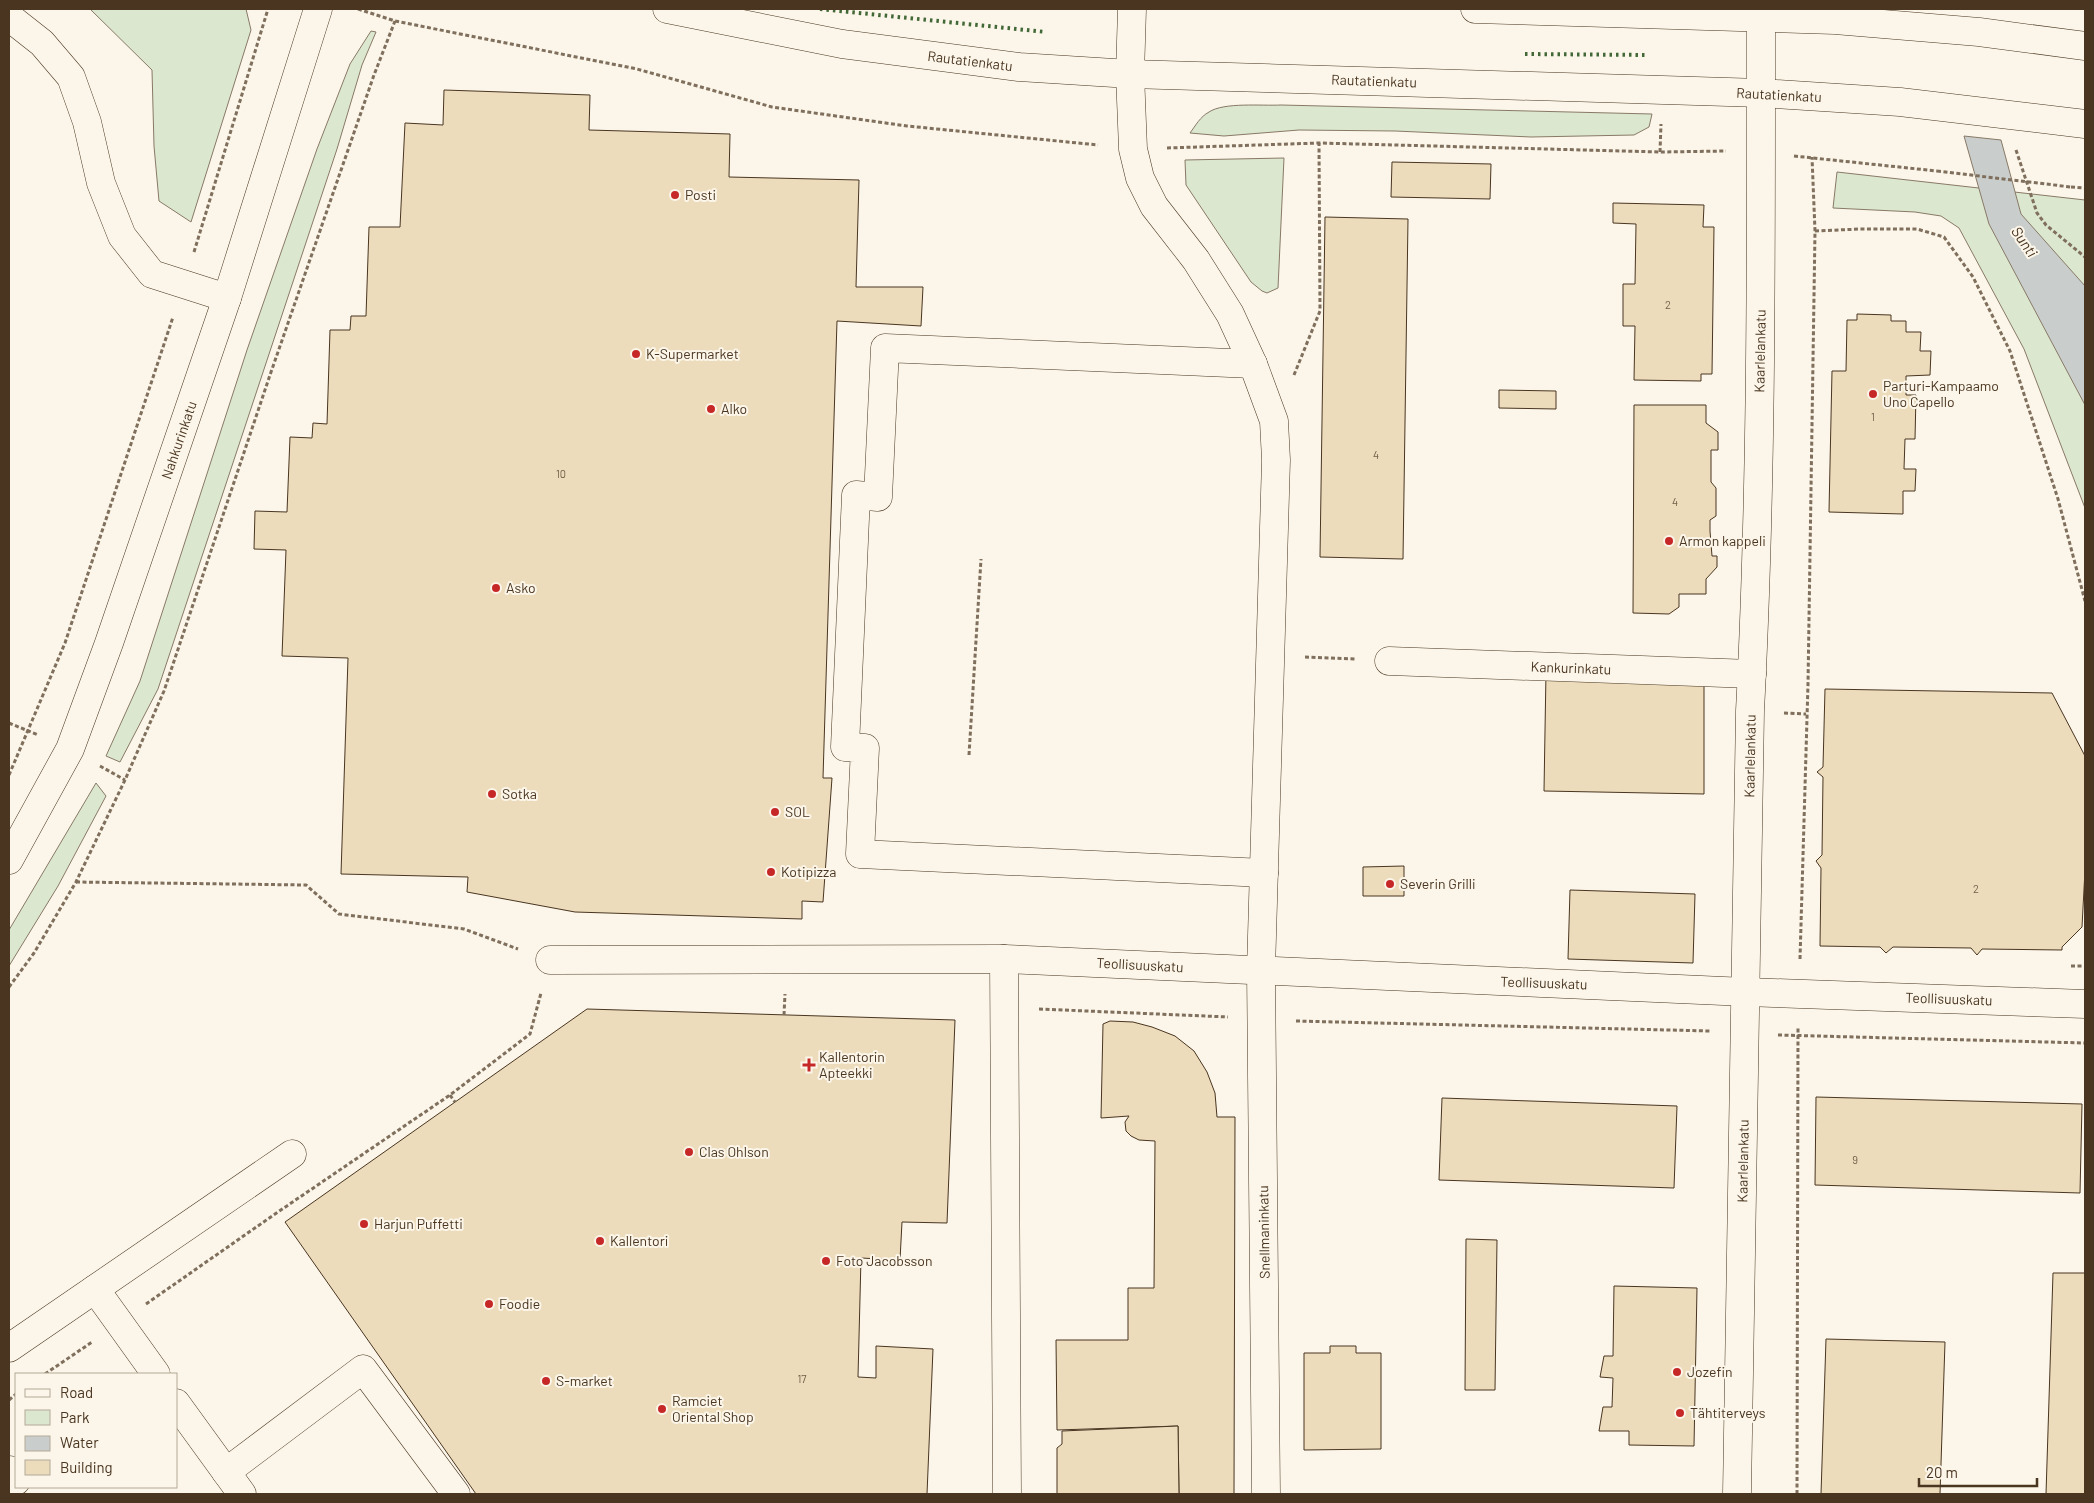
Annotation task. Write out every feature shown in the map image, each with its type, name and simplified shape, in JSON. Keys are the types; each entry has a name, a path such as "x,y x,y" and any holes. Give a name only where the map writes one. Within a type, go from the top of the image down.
{"main road":[{"name":"Nahkurinkatu","path":"9,860 70,748 113,634 227,298 318,9"},
{"name":"Rautatienkatu","path":"667,9 842,44 1019,67 1130,74 1761,93 1900,102 2085,124"},
{"name":"Snellmaninkatu","path":"1132,9 1130,74 1133,149 1140,178 1154,206 1196,260 1230,314 1253,364 1274,421 1276,460 1261,970 1266,1494"},
{"path":"1475,9 1835,20 1940,29 2085,46"},
{"path":"9,17 42,44 72,78 87,122 101,183 122,236 152,274 227,298"},
{"name":"Kaarlelankatu","path":"1738,1494 1752,674 1762,293 1761,18"},
{"path":"1253,364 884,348 878,497 856,496 845,747 865,748 860,854 1264,873"},
{"name":"Kankurinkatu","path":"1389,661 1752,674"},
{"path":"1004,959 1007,1494"},
{"name":"Teollisuuskatu","path":"550,960 1004,959 1746,992 2085,1004"},
{"path":"9,1348 292,1154"},
{"path":"95,1289 155,1373"},
{"path":"226,1472 363,1369 456,1494"},
{"path":"178,1406 242,1494"}],"path":[{"path":"9,775 65,643 184,284 268,9"},
{"path":"9,987 34,953 76,882 125,780 164,692 289,321 374,75 395,21"},
{"path":"1274,421 1320,311 1319,143"},
{"path":"2014,144 2036,213 2046,225 2085,258"},
{"path":"1797,1494 1798,1036 1808,684 1815,231 1812,157"},
{"path":"1937,170 2085,188"},
{"path":"1815,231 1917,229 1944,237 1973,277 2010,350 2058,499 2085,601"},
{"path":"969,755 981,560"},
{"path":"1270,650 1306,657 1389,661"},
{"path":"9,723 28,731"},
{"path":"46,1373 450,1095 530,1034 550,960 464,929 339,914 306,885 76,882"},
{"path":"1004,1007 1262,1020 2085,1043"},
{"path":"450,1095 455,1102"}],"green space":[{"path":"90,9 246,9 251,30 191,222 159,201 154,146 152,70"},
{"path":"371,31 376,32 362,65 337,149 158,689 120,762 106,756 140,681 247,350 317,149 350,64"},
{"path":"1244,105 1652,114 1649,127 1634,135 1531,137 1395,131 1299,130 1224,136 1190,133 1203,116 1216,109"},
{"path":"1284,158 1278,288 1267,293 1251,282 1186,185 1185,160"},
{"path":"1837,172 2085,200 2085,508 2024,349 1959,228 1941,216 1915,212 1833,208"},
{"path":"96,783 106,796 58,886 9,966 9,930"}],"water":[{"name":"Sunti","path":"1964,136 2001,140 2021,214 2085,286 2085,405 1989,224"}],"building":[{"path":"444,90 590,95 589,130 730,134 729,177 859,180 856,287 923,287 921,326 837,321 823,778 832,778 823,902 802,901 802,919 575,912 467,892 468,877 341,874 348,658 282,656 286,550 254,549 255,511 287,512 290,437 312,438 313,423 327,424 330,330 350,330 351,316 366,316 369,227 400,227 405,123 443,125"},
{"path":"1392,162 1491,164 1490,199 1391,197"},
{"path":"1613,203 1704,205 1703,227 1714,227 1712,374 1701,374 1701,381 1634,380 1635,326 1623,326 1623,284 1635,284 1636,224 1613,223"},
{"path":"1325,217 1408,219 1403,559 1320,557"},
{"path":"1857,314 1891,315 1891,321 1906,321 1906,332 1921,332 1920,351 1931,351 1930,375 1906,376 1906,395 1916,395 1915,439 1905,439 1904,469 1916,469 1915,491 1903,491 1903,514 1829,512 1832,371 1846,371 1847,320 1857,320"},
{"path":"1499,390 1556,391 1556,409 1499,408"},
{"path":"1634,405 1706,405 1706,423 1718,432 1718,450 1711,450 1711,482 1716,488 1716,516 1710,520 1712,556 1717,556 1717,567 1706,579 1706,594 1679,594 1679,607 1669,614 1633,613"},
{"path":"1546,672 1704,675 1704,794 1544,791"},
{"path":"1825,689 2052,693 2085,756 2085,870 2082,927 2062,947 2062,950 1982,949 1977,955 1971,948 1893,947 1886,953 1880,947 1820,946 1821,868 1816,861 1822,855 1823,777 1817,772 1823,767"},
{"path":"1404,866 1404,896 1363,896 1363,867"},
{"path":"1570,890 1695,894 1693,963 1568,959"},
{"name":"Kallentori","path":"587,1009 955,1020 947,1223 902,1222 900,1260 861,1258 858,1377 876,1378 876,1346 933,1349 927,1494 476,1494 285,1222"},
{"path":"1110,1021 1133,1022 1175,1036 1194,1051 1207,1072 1215,1093 1217,1117 1235,1117 1234,1494 1179,1494 1178,1426 1057,1430 1056,1340 1128,1340 1128,1288 1154,1288 1155,1141 1139,1140 1131,1136 1126,1131 1125,1122 1129,1116 1101,1118 1103,1024"},
{"path":"1816,1097 2082,1104 2080,1193 1815,1185"},
{"path":"1442,1098 1677,1106 1674,1188 1439,1180"},
{"path":"1466,1239 1497,1240 1495,1390 1465,1390"},
{"path":"2053,1273 2085,1273 2085,1494 2046,1494"},
{"path":"1614,1286 1697,1288 1694,1446 1629,1445 1629,1431 1599,1431 1603,1407 1612,1407 1613,1378 1600,1377 1604,1356 1613,1356"},
{"path":"1826,1339 1945,1342 1940,1494 1821,1494"},
{"path":"1330,1346 1356,1346 1356,1353 1381,1353 1381,1449 1304,1450 1304,1353 1330,1353"},
{"path":"1178,1426 1179,1494 1057,1494 1057,1448 1062,1444 1062,1431"}],"hedge":[{"path":"820,9 1046,32"},
{"path":"1525,54 1648,55"}],"place":[{"name":"Posti","path":"675,195"},
{"name":"K-Supermarket","path":"636,354"},
{"name":"Parturi-Kampaamo Uno Capello","path":"1873,394"},
{"name":"Alko","path":"711,409"},
{"name":"Armon kappeli","path":"1669,541"},
{"name":"Asko","path":"496,588"},
{"name":"Sotka","path":"492,794"},
{"name":"SOL","path":"775,812"},
{"name":"Kotipizza","path":"771,872"},
{"name":"Severin Grilli","path":"1390,884"},
{"name":"Kallentorin Apteekki","path":"809,1065"},
{"name":"Clas Ohlson","path":"689,1152"},
{"name":"Harjun Puffetti","path":"364,1224"},
{"name":"Kallentori","path":"600,1241"},
{"name":"Foto Jacobsson","path":"826,1261"},
{"name":"Foodie","path":"489,1304"},
{"name":"Jozefin","path":"1677,1372"},
{"name":"S-market","path":"546,1381"},
{"name":"Ramciet Oriental Shop","path":"662,1409"},
{"name":"Tähtiterveys","path":"1680,1413"}]}
